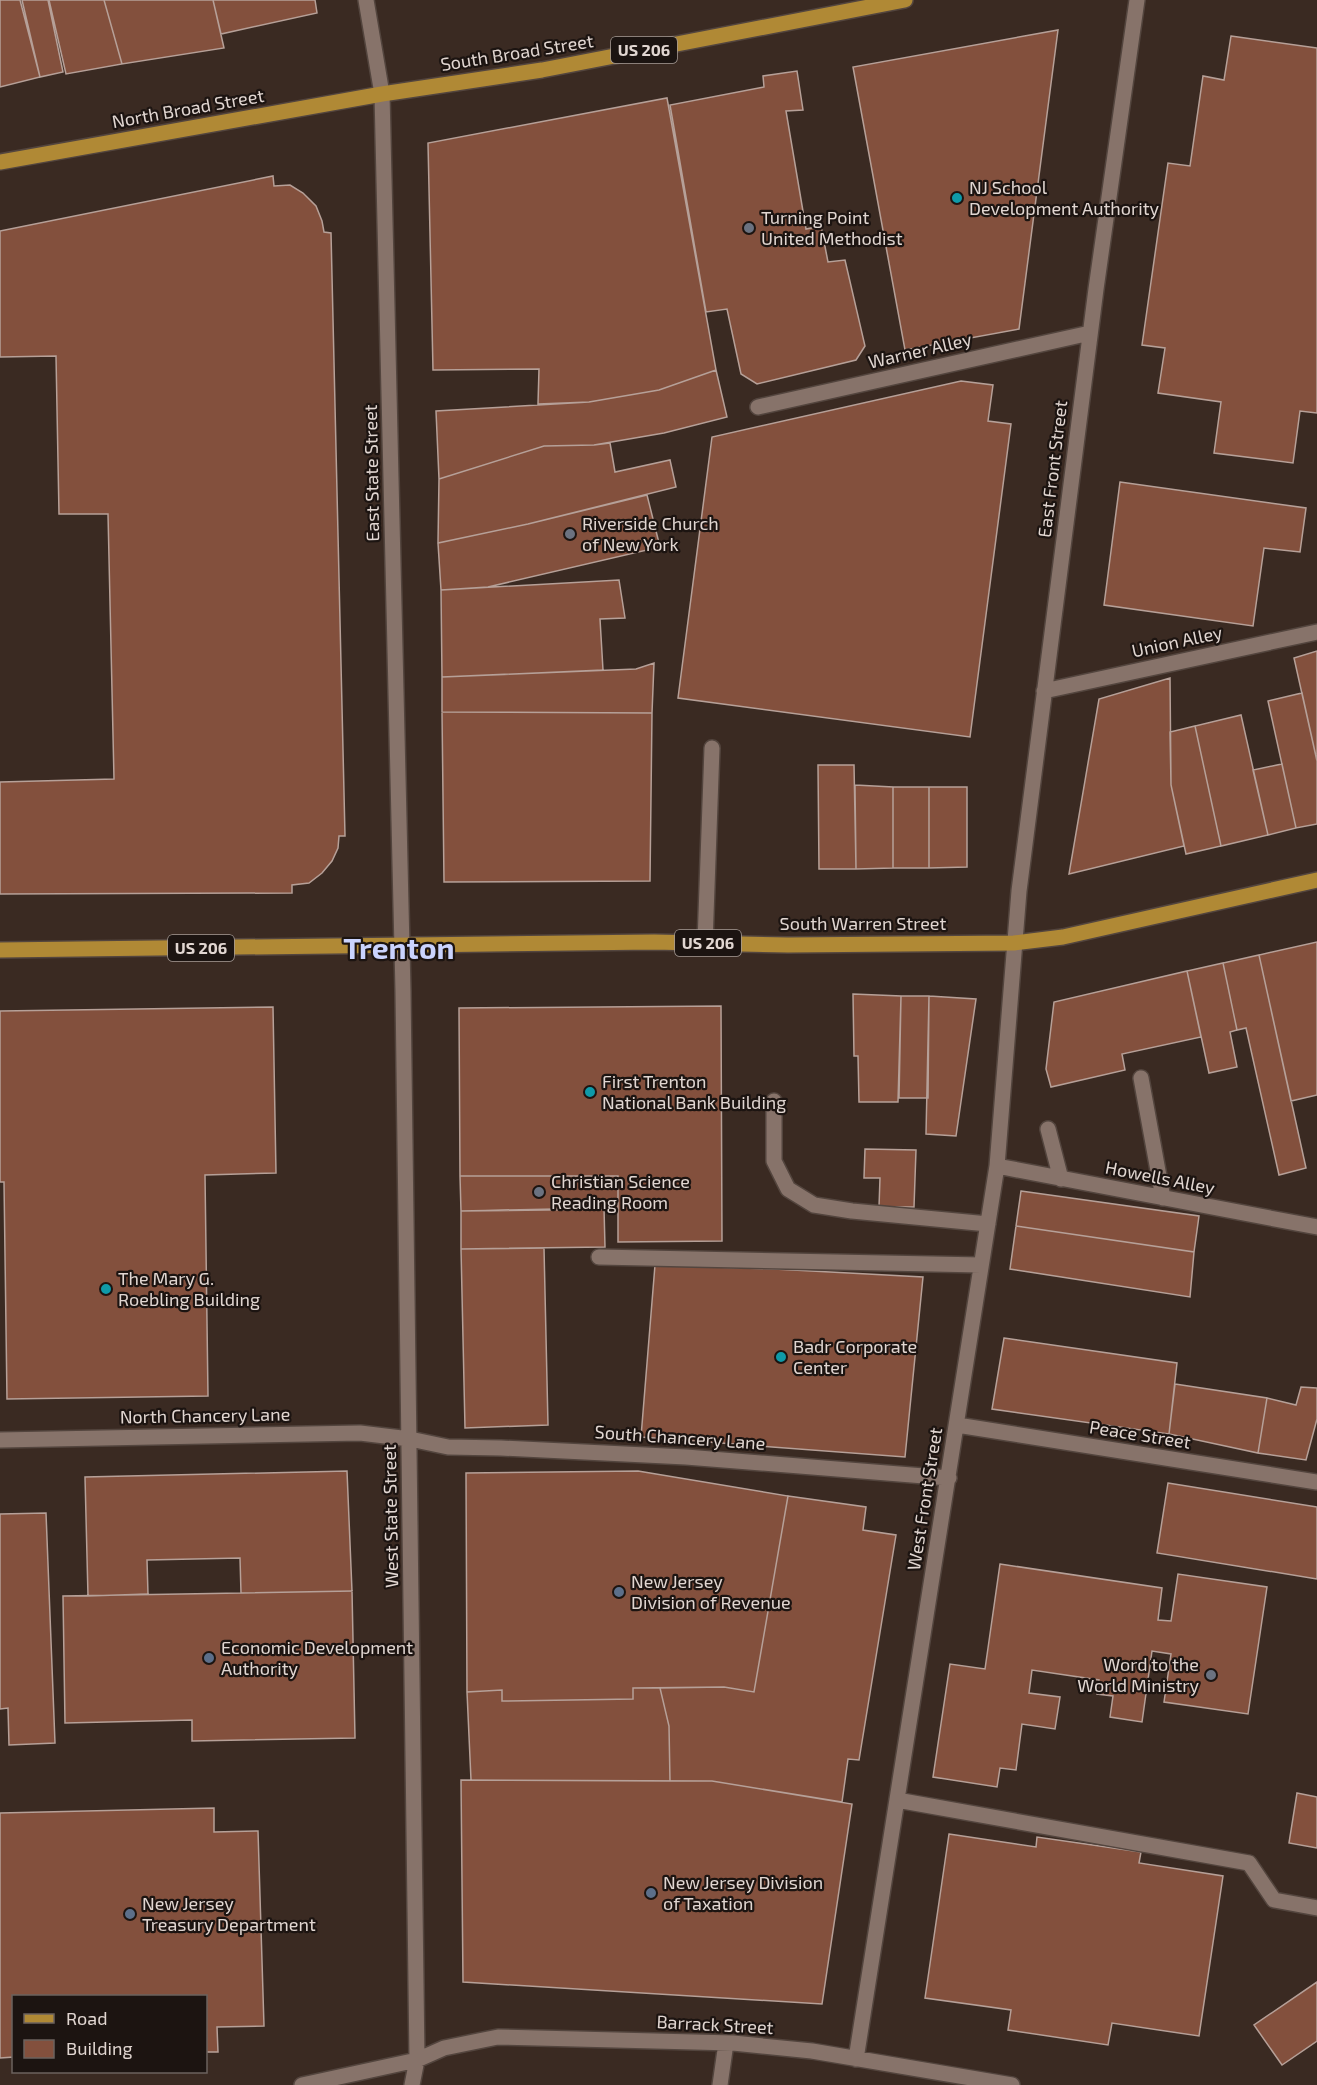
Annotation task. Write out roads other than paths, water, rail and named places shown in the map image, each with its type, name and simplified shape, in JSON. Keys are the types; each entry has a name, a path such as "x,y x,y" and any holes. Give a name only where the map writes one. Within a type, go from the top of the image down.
{"main road":[{"name":"South Broad Street","path":"382,94 542,70 861,4 905,0"},
{"name":"North Broad Street","path":"0,162 382,94"},
{"name":"South Warren Street","path":"402,946 654,942 788,945 1014,943 1063,937 1317,880"},
{"name":"US 206","path":"0,950 402,946"}],"street":[{"name":"East State Street","path":"366,0 382,94 402,946"},
{"name":"East Front Street","path":"1014,943 1090,333 1137,0"},
{"name":"Warner Alley","path":"758,407 1090,333"},
{"name":"Union Alley","path":"1044,691 1317,632"},
{"path":"705,943 712,748"},
{"name":"West Front Street","path":"856,2059 997,1166 1014,943"},
{"name":"West State Street","path":"402,946 417,2060 412,2085"},
{"path":"1141,1078 1163,1198"},
{"path":"774,1101 774,1161 788,1188 814,1205 852,1211 988,1224"},
{"path":"1048,1129 1060,1179"},
{"name":"Howells Alley","path":"997,1166 1317,1227"},
{"path":"599,1257 981,1265"},
{"name":"Peace Street","path":"957,1425 1317,1482"},
{"name":"North Chancery Lane","path":"0,1440 360,1433 410,1439"},
{"name":"South Chancery Lane","path":"410,1439 448,1447 664,1456 949,1478"},
{"path":"897,1800 1249,1863 1274,1900 1317,1908"},
{"name":"Barrack Street","path":"302,2085 417,2060 444,2048 498,2037 726,2043 812,2051 1012,2085"},
{"path":"720,2085 726,2043"}],"place":[{"name":"NJ School Development Authority","path":"957,198"},
{"name":"Turning Point United Methodist","path":"749,228"},
{"name":"Riverside Church of New York","path":"570,534"},
{"name":"First Trenton National Bank Building","path":"590,1092"},
{"name":"Christian Science Reading Room","path":"539,1192"},
{"name":"The Mary G. Roebling Building","path":"106,1289"},
{"name":"Badr Corporate Center","path":"781,1357"},
{"name":"New Jersey Division of Revenue","path":"619,1592"},
{"name":"Economic Development Authority","path":"209,1658"},
{"name":"Word to the World Ministry","path":"1211,1675"},
{"name":"New Jersey Division of Taxation","path":"651,1893"},
{"name":"New Jersey Treasury Department","path":"130,1914"}],"district":[{"name":"Trenton","path":"399,949"}]}
